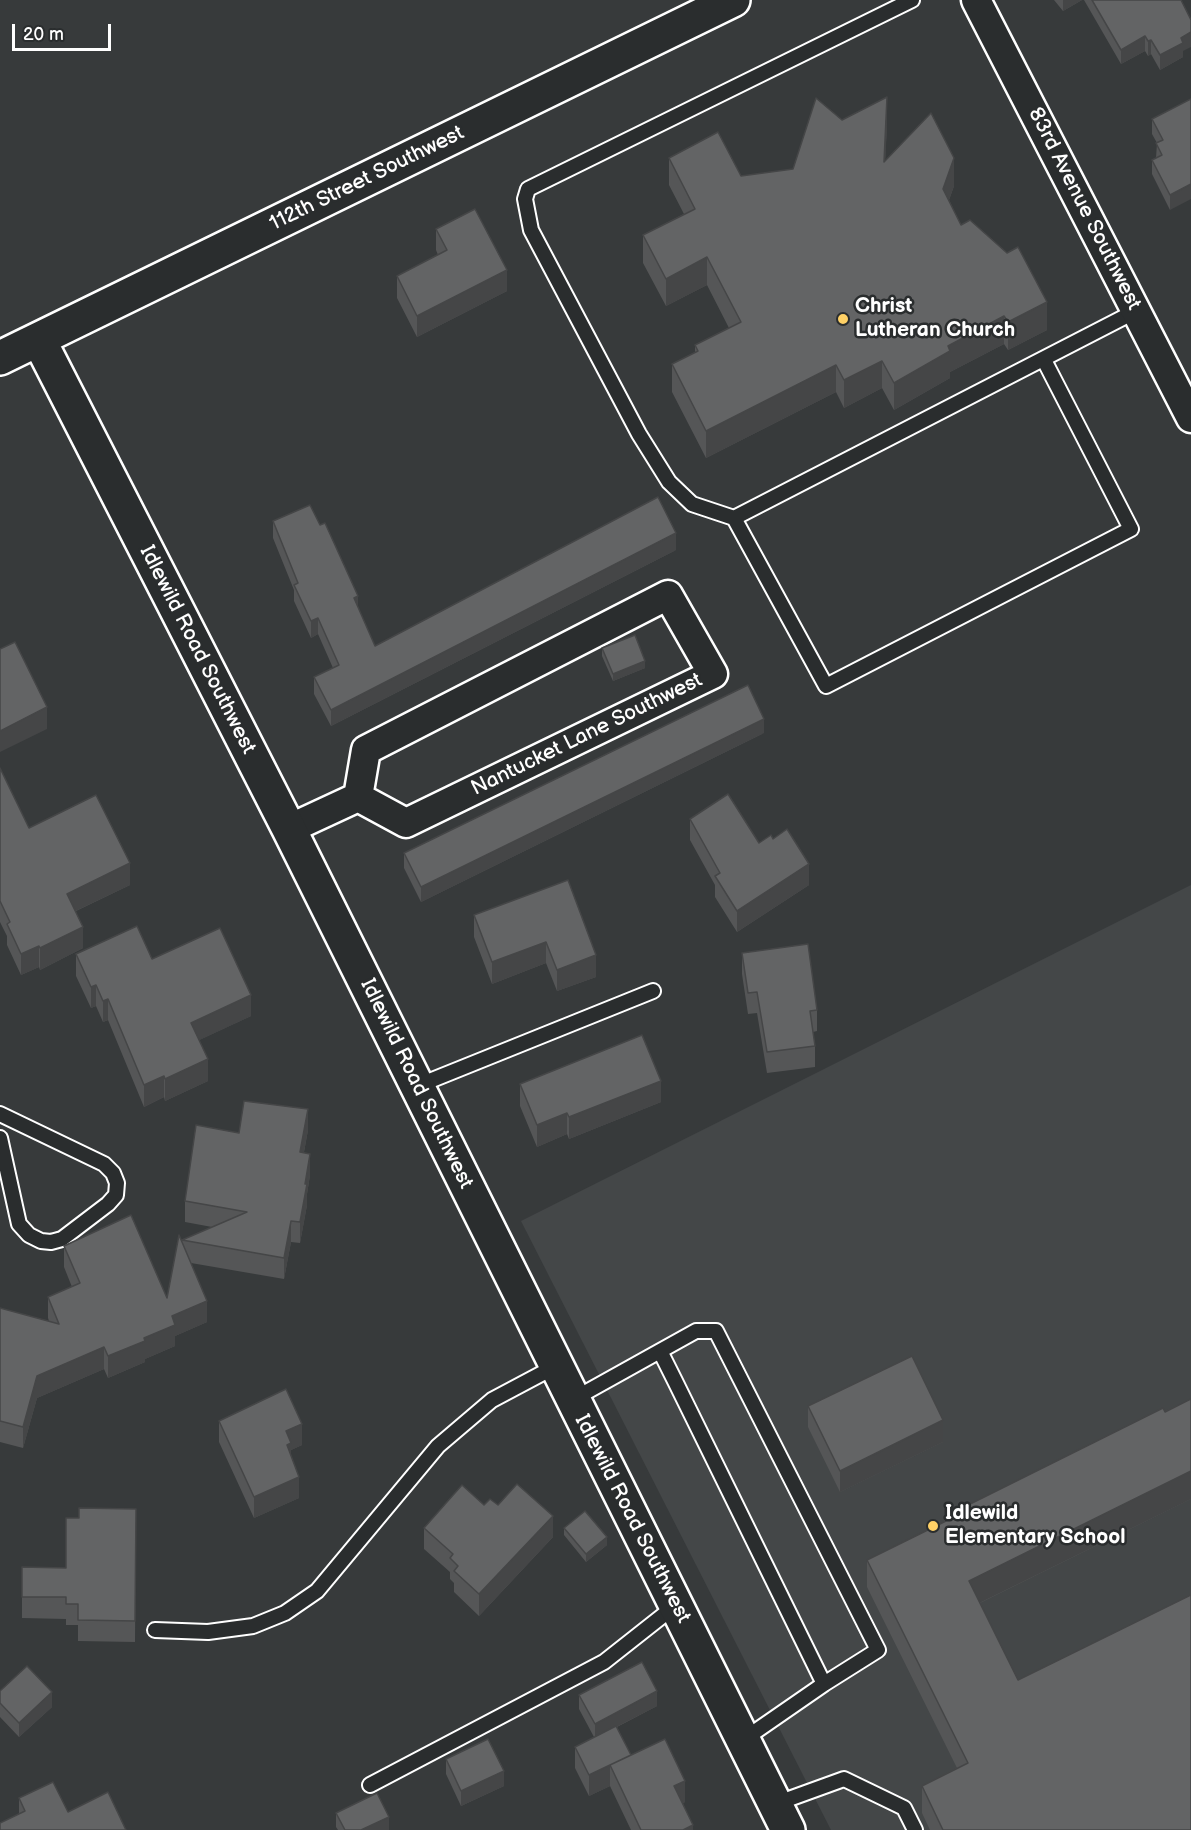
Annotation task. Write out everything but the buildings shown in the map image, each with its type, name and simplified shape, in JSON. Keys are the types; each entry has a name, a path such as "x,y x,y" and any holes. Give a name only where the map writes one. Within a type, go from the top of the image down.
{"street":[{"name":"112th Street Southwest","path":"0,358 733,0"},
{"name":"83rd Avenue Southwest","path":"976,0 1191,418"},
{"name":"Idlewild Road Southwest","path":"39,340 289,829 782,1817"},
{"name":"Nantucket Lane Southwest","path":"668,595 713,674 406,823 358,797 366,750 668,595"},
{"path":"289,829 358,797"}],"lane":[{"path":"912,0 528,189 525,199 531,230 645,444 669,482 692,504 734,518 826,686 1131,529 1044,360"},
{"path":"734,518 1136,311"},
{"path":"417,1086 654,991"},
{"path":"0,1114 104,1164 113,1173 117,1183 116,1195 108,1204 62,1239 51,1242 41,1241 19,1224 0,1138"},
{"path":"572,1400 696,1331 716,1331 878,1650 743,1740"},
{"path":"660,1351 824,1684"},
{"path":"155,1629 208,1632 253,1626 285,1613 316,1591 438,1446 492,1400 556,1366"},
{"path":"370,1785 604,1662 675,1605"},
{"path":"782,1817 844,1779 904,1808 915,1830"}],"shaded area":[{"name":"Idlewild Elementary School","path":"1191,885 1191,1830 831,1830 521,1221"}],"place":[{"name":"Christ Lutheran Church","path":"843,319"},
{"name":"Idlewild Elementary School","path":"933,1526"}]}
